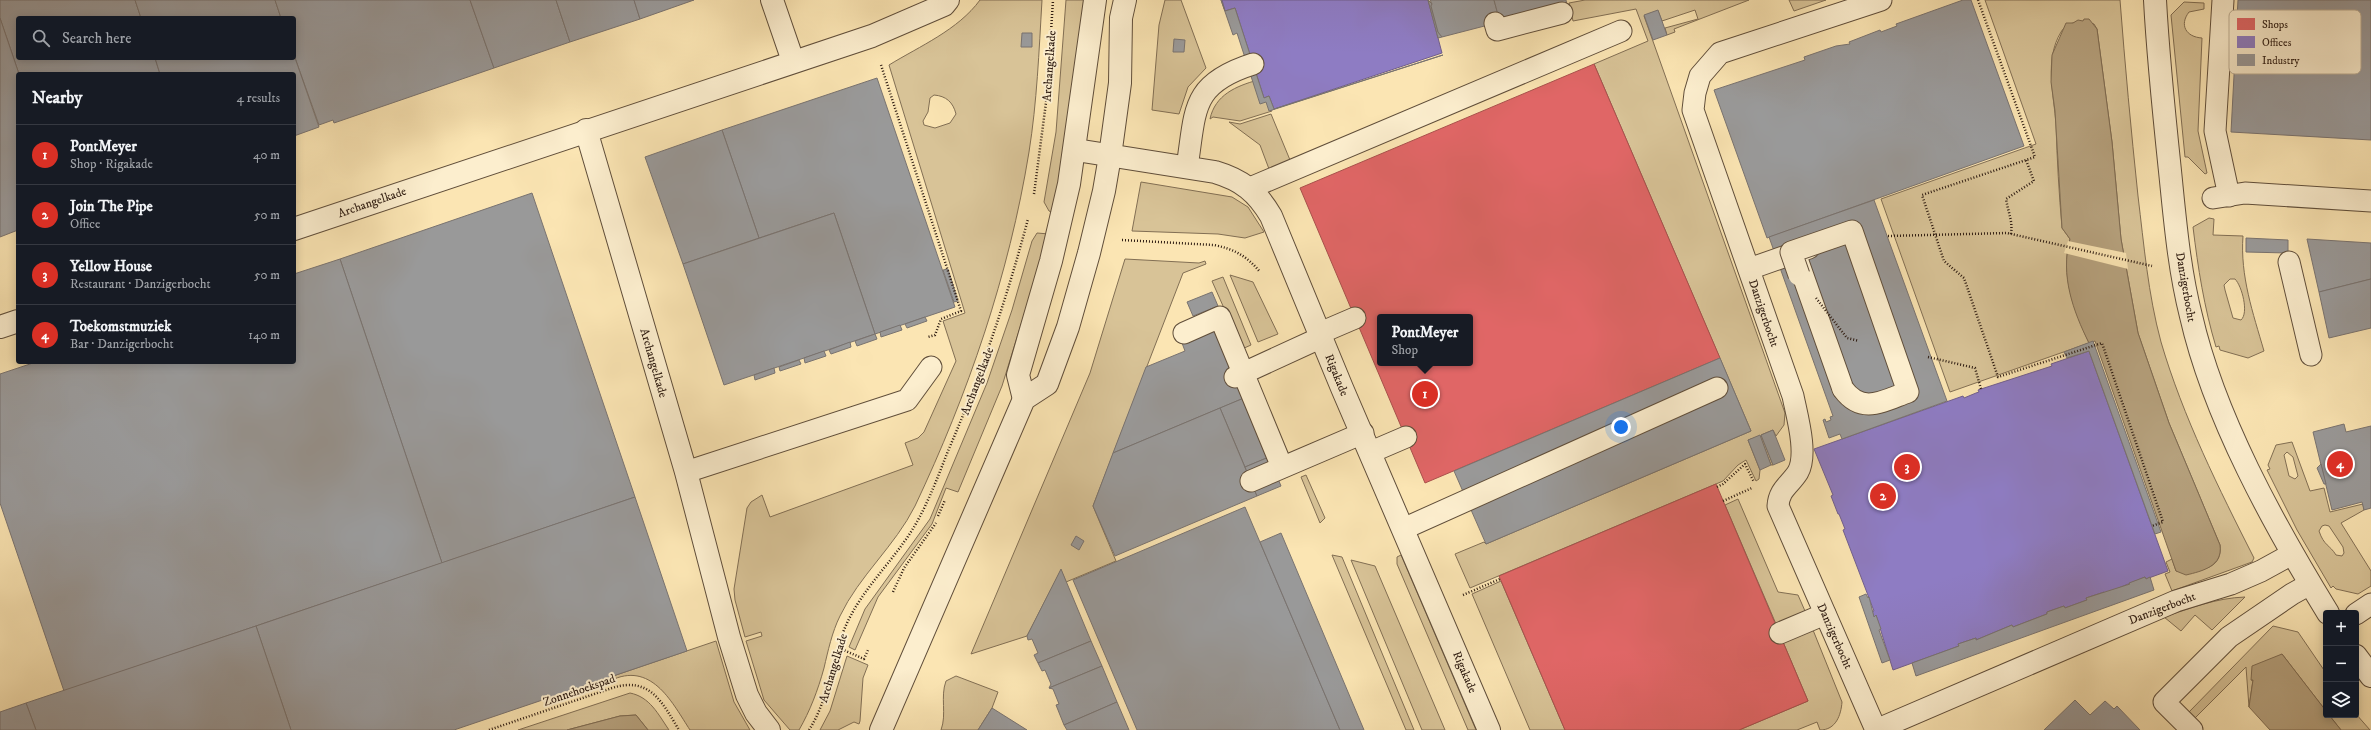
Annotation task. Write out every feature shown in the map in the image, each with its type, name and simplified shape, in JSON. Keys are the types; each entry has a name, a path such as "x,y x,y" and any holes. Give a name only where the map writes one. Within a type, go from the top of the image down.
{"street":[{"path":"772,0 793,61"},
{"name":"Archangelkade","path":"296,227 872,36 944,5 948,0"},
{"path":"1024,399 1018,375 1058,233 1076,150 1095,0"},
{"path":"881,730 1024,399 1047,384 1074,308 1093,234 1110,156 1120,83 1121,18 1125,0"},
{"name":"Danzigerbocht","path":"2155,0 2173,202 2182,269 2191,317 2201,354 2224,412 2259,490 2292,554 2326,610"},
{"name":"Archangelkade","path":"586,130 686,472 729,637 754,709 769,730"},
{"name":"Rigakade","path":"1076,150 1187,167 1225,175 1250,188 1262,202 1271,216 1403,529 1490,730"},
{"path":"0,327 16,322"},
{"path":"2359,660 2371,676"}],"lane":[{"name":"Danzigerbocht","path":"1882,0 1720,54 1700,76 1695,93 1693,110 1793,396 1799,422 1802,461 1799,471 1782,491 1778,506 1876,730 2176,601 2231,584 2255,574 2292,554"},
{"path":"2223,0 2215,131 2221,197 2245,193 2371,201"},
{"path":"1495,23 1497,30 1562,13"},
{"path":"1250,188 1620,31"},
{"path":"1187,167 1196,106 1204,92 1223,77 1253,64"},
{"path":"1795,253 1842,389 1855,402 1863,405 1872,405 1908,392 1852,231 1791,252 1799,275"},
{"path":"1749,269 1851,234 1905,387"},
{"path":"2289,262 2312,354"},
{"path":"1184,332 1220,317 1239,375 1282,467"},
{"path":"1239,375 1355,318"},
{"path":"686,472 907,400 932,367"},
{"path":"1403,529 1717,388"},
{"path":"1251,481 1282,467 1367,442 1406,437"},
{"path":"2192,730 2164,702 2229,637 2292,594 2310,584"},
{"path":"2359,612 2371,604"},
{"path":"1780,633 1825,614"}],"path":[{"name":"Archangelkade","path":"1033,196 1047,95 1053,0"},
{"path":"1978,0 2035,157 1922,195 1944,261 1964,278 1998,377 2102,343 2163,522 2152,526"},
{"path":"872,36 961,311 941,319 935,335 922,338"},
{"path":"2011,234 2013,222 2008,214 2006,199 2034,181 2026,160"},
{"name":"Archangelkade","path":"809,730 824,701 848,620 859,601 908,536 923,511 967,407 993,338 1028,217"},
{"path":"1093,234 1132,242 1214,245"},
{"path":"1888,236 2011,234 2152,266"},
{"path":"1717,487 1723,484 1745,464 1756,486 1723,501"},
{"path":"893,592 904,568 936,523 945,500"},
{"path":"1471,591 1500,579"},
{"path":"839,648 864,659 868,650"},
{"name":"Zonnehoekspad","path":"489,730 612,688 632,684 644,687 655,695 679,730"}],"shaded area":[{"path":"980,0 1042,0 1032,133 1021,198 1010,243 998,289 969,377 934,464 907,521 848,601 840,616 830,642 822,676 810,708 799,730 790,730 764,700 746,641 762,636 761,632 745,637 735,600 734,589 747,508 751,502 762,495 770,517 913,465 905,443 918,438 924,432 956,361 943,321 965,313 889,65 938,37 971,11","holes":["934,95 948,100 953,106 956,114 950,123 935,128 924,125 923,121 928,112 930,98"]},
{"path":"1066,0 1086,0 1054,213 1049,211 1044,202 1056,132"},
{"path":"1165,0 1181,0 1206,68 1188,87 1179,114 1152,110 1159,25"},
{"path":"1585,0 1749,0 1674,29 1675,32 1667,35 1665,28 1698,19 1695,10 1662,21 1658,11 1644,16 1785,413 1784,425 1776,436 1773,430 1761,435 1773,465 1771,465 1760,436 1748,440 1760,470 1759,479 1756,481 1746,460 1738,465 1723,481 1470,588 1455,554 1484,542 1486,544 1751,431 1594,64 1648,41 1636,9 1573,21 1569,3"},
{"path":"1789,0 1826,0 1794,11"},
{"path":"1985,0 2120,0 2138,196 2147,269 2161,342 2191,425 2215,479 2254,558 2252,562 2172,591 2165,574 2170,572 2166,562 2172,559 2176,571 2200,570 2213,565 2220,554 2220,545 2169,423 2138,333 2121,239 2112,142 2097,29 2094,24 2076,22 2064,28 2056,43 2051,66 2062,228 2070,239 2067,252 2068,279 2070,292 2078,318 2089,343 1950,392 1881,199 2036,144"},
{"path":"2184,2 2204,3 2204,9 2189,12 2184,26 2188,33 2202,38 2198,131 2207,173 2205,174 2188,157 2185,157 2171,15"},
{"path":"2084,19 2089,19 2097,29 2112,142 2121,239 2138,333 2169,423 2220,545 2220,552 2215,563 2199,572 2186,575 2176,571 2095,341 2089,343 2083,331 2073,306 2067,279 2067,252 2070,239 2062,228 2055,111 2051,82 2052,55 2066,23 2073,23 2078,20 2083,21"},
{"path":"1258,80 1272,111 1240,121 1213,117 1210,119 1217,104 1228,93 1242,85"},
{"path":"1271,114 1290,160 1269,169 1260,145 1229,122 1240,124"},
{"path":"1141,182 1232,197 1248,207 1264,232 1245,238 1218,234 1132,231"},
{"path":"2209,218 2214,219 2213,235 2243,236 2243,266 2245,280 2264,351 2248,358 2220,350 2219,346 2216,347 2202,287 2193,227","holes":["2230,279 2235,279 2238,282 2244,300 2244,312 2241,320 2233,318 2224,285"]},
{"path":"1037,233 1049,234 1002,386 958,492 946,488 932,524 878,597 855,650 849,647 865,609 930,519 987,383 1012,310 1032,241"},
{"path":"1125,259 1199,263 1205,261 1206,264 1183,273 1093,506 1116,561 1066,582 1061,570 1027,636 971,654 1090,373"},
{"path":"1230,275 1253,282 1278,334 1258,342"},
{"path":"1223,277 1251,345 1242,349 1212,281"},
{"path":"2292,442 2310,491 2324,488 2330,512 2363,504 2364,510 2341,523 2371,571 2371,586 2358,594 2336,589 2333,586 2331,588 2297,530 2267,470 2270,469 2268,465 2276,445","holes":["2287,452 2293,457 2298,476 2295,479 2289,476 2284,455","2322,526 2329,526 2343,547 2344,553 2342,556 2336,555 2323,540 2319,531"]},
{"path":"1306,475 1325,518 1320,523 1301,477"},
{"path":"1738,499 1778,592 1798,595 1805,611 1776,624 1725,505"},
{"path":"1332,555 1342,557 1414,730 1406,730"},
{"path":"1401,555 1476,730 1468,730 1397,564 1397,557"},
{"path":"1351,560 1375,566 1445,730 1422,730"},
{"path":"1501,581 1565,730 1530,730 1472,594"},
{"path":"2245,597 2212,630 2195,615 2181,631 2164,617 2214,601"},
{"path":"2273,626 2298,632 2323,669 2323,707 2282,654 2251,680 2253,680 2249,707 2246,667 2195,718 2189,712"},
{"path":"1813,630 1842,702 1837,721 1834,725 1820,730 1817,722 1797,730 1739,730 1808,701 1783,642"},
{"path":"716,641 734,702 750,730 690,730 669,698 651,681 640,677 628,676 614,679 613,676"},
{"path":"2282,654 2323,707 2323,718 2331,718 2341,730 2270,730 2249,707 2253,680 2251,680 2252,666"},
{"path":"847,656 868,665 863,678 859,724 854,722 838,730 820,730 830,711"},
{"path":"956,676 998,692 992,708 978,730 941,730 943,724 944,687 946,681"},
{"path":"630,693 643,698 648,702 669,730 648,730 636,715 620,716 567,730 518,730"},
{"path":"636,715 648,730 567,730 620,716"},
{"path":"2359,717 2370,730 2341,730 2331,718"}],"pier":[{"path":"2068,241 2126,253 2128,269 2064,253"}],"building: Shops":[{"path":"1594,64 1720,358 1425,483 1300,188"},
{"path":"1716,484 1808,701 1739,730 1565,730 1499,576"}],"building: Offices":[{"path":"1222,0 1428,0 1442,53 1274,109 1269,96 1264,98 1235,8 1225,11"},
{"path":"2089,351 2168,571 2146,579 2145,577 2104,594 2104,592 2086,598 2087,600 2065,608 2064,606 2047,612 2047,614 2013,627 2012,625 1976,640 1976,638 1958,644 1959,646 1893,670 1876,615 1874,617 1872,612 1874,611 1843,530 1845,529 1831,496 1833,495 1814,449 1963,396 1964,398 1979,392 1978,390 2052,366 2051,364"}],"building: Industry":[{"path":"0,0 135,0 140,16 16,16 16,60 156,60 159,72 18,72 0,18"},
{"path":"135,0 275,0 280,16 140,16"},
{"path":"275,0 470,0 494,68 334,123 333,120 319,125 296,60 296,16 280,16"},
{"path":"470,0 556,0 570,42 494,68"},
{"path":"556,0 634,0 640,19 570,42"},
{"path":"634,0 694,0 640,19"},
{"path":"1221,0 1225,11 1235,8 1264,98 1269,96 1274,109 1443,55 1269,111 1266,102 1260,104 1237,33 1233,35"},
{"path":"1428,0 1432,4 1431,6 1438,32 1442,37 1438,38"},
{"path":"1430,0 1494,0 1500,22 1442,37 1438,32"},
{"path":"1494,0 1566,0 1567,5 1500,22"},
{"path":"1963,0 1971,0 2024,146 1767,238 1714,90 1805,60 1804,57 1836,46 1850,44 1849,42 1880,30 1881,32 1897,26 1896,24"},
{"path":"2238,0 2371,0 2371,140 2231,132 2234,74 2361,74 2361,10 2237,10"},
{"path":"1658,10 1667,35 1653,40 1644,15"},
{"path":"0,18 18,72 16,72 16,231 0,237"},
{"path":"1022,33 1032,33 1032,47 1021,47"},
{"path":"1174,39 1185,40 1184,52 1173,52"},
{"path":"156,60 296,60 319,127 296,135 296,72 159,72"},
{"path":"877,78 955,307 875,334 834,213 759,238 722,130"},
{"path":"722,130 759,238 683,264 645,157"},
{"path":"532,193 635,497 442,563 340,259"},
{"path":"1874,200 1947,401 1842,439 1840,434 1829,438 1823,420 1825,419 1826,422 1831,420 1830,417 1833,416 1769,237"},
{"path":"834,213 875,334 724,385 683,264"},
{"path":"2246,238 2288,240 2288,253 2246,252"},
{"path":"2307,239 2371,243 2371,279 2319,292"},
{"path":"340,259 442,563 64,691 0,503 0,374 30,364 296,364 296,273"},
{"path":"948,269 958,301 954,302 943,270"},
{"path":"2371,279 2371,328 2329,338 2319,292"},
{"path":"1212,292 1218,306 1193,316 1187,302"},
{"path":"925,317 927,321 907,328 905,324"},
{"path":"900,325 902,330 881,337 880,332"},
{"path":"1215,329 1244,398 1113,453 1146,367 1185,351 1182,343"},
{"path":"875,334 877,339 857,346 855,341"},
{"path":"2093,341 2161,532 2155,534 2089,351 2067,358 2064,352"},
{"path":"850,342 851,347 831,354 829,350"},
{"path":"824,351 826,356 805,363 804,358"},
{"path":"1720,358 1751,431 1486,544 1454,471"},
{"path":"799,360 801,364 780,371 779,367"},
{"path":"774,368 775,373 755,380 754,375"},
{"path":"1244,398 1269,457 1245,467 1220,408"},
{"path":"1220,408 1257,496 1115,556 1093,506 1113,453"},
{"path":"2344,424 2346,432 2371,426 2371,508 2364,510 2362,502 2332,510 2313,432"},
{"path":"1773,430 1785,460 1773,465 1761,435"},
{"path":"1760,435 1771,465 1760,470 1748,440"},
{"path":"1269,457 1281,486 1257,496 1245,467"},
{"path":"2321,464 2326,484 2324,484 2317,468"},
{"path":"635,497 687,651 454,730 291,730 256,626"},
{"path":"1245,507 1340,730 1137,730 1073,580"},
{"path":"1281,533 1364,730 1340,730 1260,542"},
{"path":"1076,536 1084,541 1079,550 1071,545"},
{"path":"1061,569 1091,641 1038,663 1034,655 1038,653 1032,639 1028,640 1027,636"},
{"path":"2145,577 2146,579 2150,577 2154,590 1916,676 1912,663 1959,646 1958,644 1976,638 1976,640 2012,625 2013,627 2047,614 2047,612 2064,606 2065,608 2087,600 2086,598 2130,584 2129,583"},
{"path":"1866,594 1868,598 1869,597 1874,617 1876,615 1881,629 1879,630 1890,660 1882,663 1859,597"},
{"path":"256,626 291,730 36,730 26,703"},
{"path":"1091,641 1102,666 1049,688 1051,684 1045,670 1042,671 1038,663"},
{"path":"1102,666 1117,702 1064,725 1056,705 1059,704 1053,689 1049,688"},
{"path":"2075,700 2090,715 2105,701 2114,709 2117,706 2140,730 2044,730"},
{"path":"1117,702 1129,730 1067,730 1064,725"},
{"path":"26,703 36,730 0,730 0,712"},
{"path":"992,708 1027,730 978,730"}],"place":[{"name":"PontMeyer","path":"1425,394"},
{"name":"Toekomstmuziek","path":"2340,464"},
{"name":"Yellow House","path":"1907,467"},
{"name":"Join The Pipe","path":"1883,496"}]}
